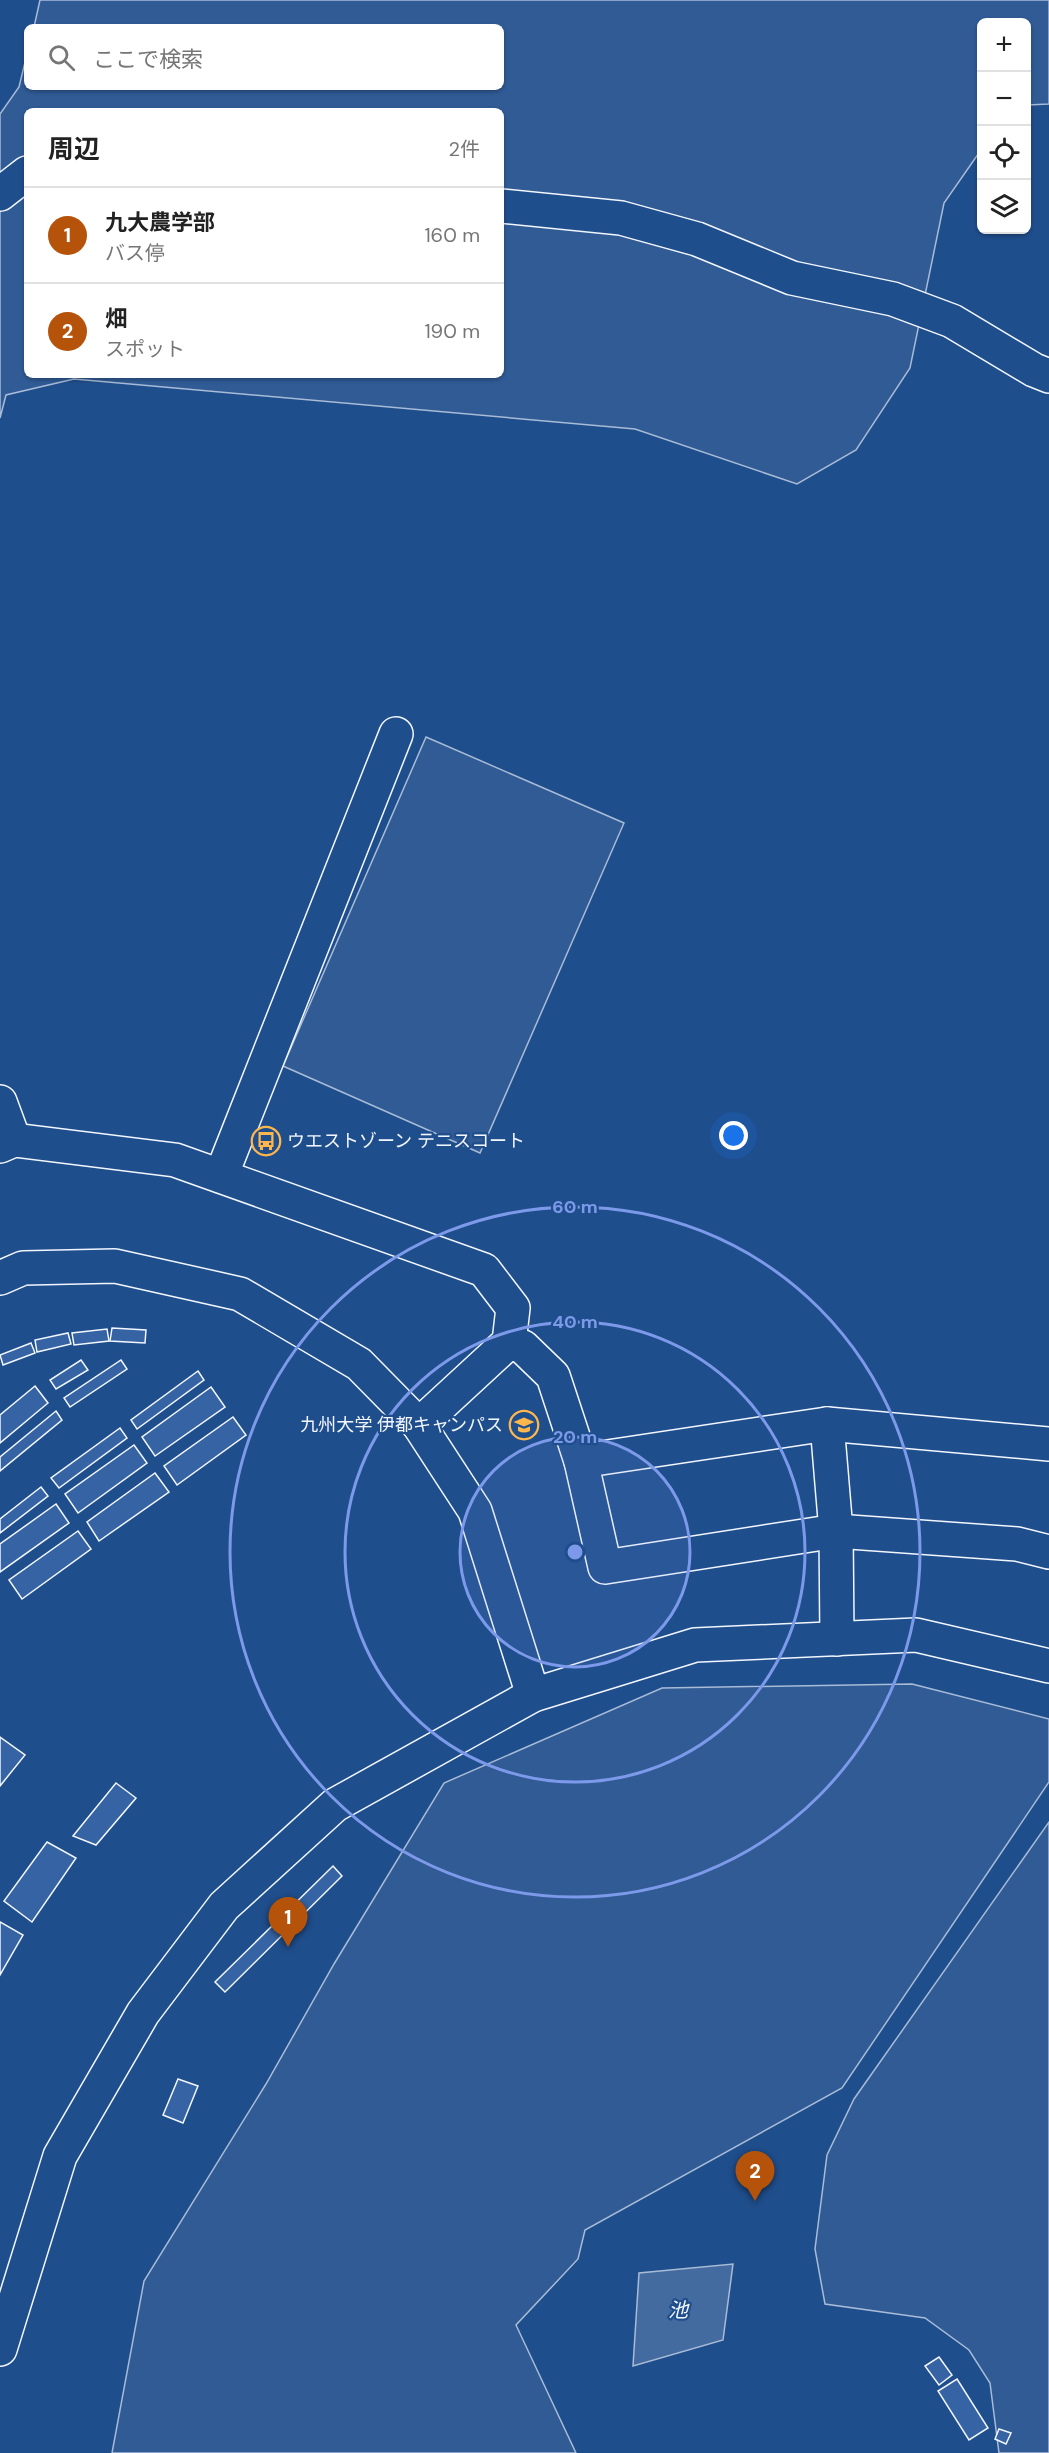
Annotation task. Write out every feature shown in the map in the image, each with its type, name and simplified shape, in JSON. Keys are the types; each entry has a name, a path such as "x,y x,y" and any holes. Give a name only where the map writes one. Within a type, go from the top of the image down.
{"street":[{"path":"0,194 24,175"},
{"path":"504,206 621,218 697,239 792,278 893,299 952,321 1034,370 1049,376"},
{"path":"221,1176 396,734"},
{"path":"0,1102 7,1143 175,1160 484,1270 513,1308 509,1342 419,1425"},
{"path":"0,1278 23,1269 115,1266 240,1294 359,1364 419,1425 475,1511 533,1695"},
{"path":"509,1342 523,1347 553,1376 581,1461 606,1567 836,1531 1017,1544 1049,1552"},
{"path":"581,1461 827,1424 1049,1444"},
{"path":"827,1424 836,1531 837,1639"},
{"path":"0,2349 60,2156 142,2013 224,1906 335,1805 533,1695 695,1645 916,1635 1049,1666"}],"shaded area":[{"path":"40,0 1049,0 1049,104 1031,105 1031,18 977,18 977,156 944,203 910,368 856,450 797,484 635,429 74,379 6,395 0,418 0,114 19,87 24,66 24,90 504,90 504,24 35,24"},
{"path":"426,737 624,823 480,1153 283,1066"},
{"path":"912,1684 1049,1719 1049,1782 842,2088 585,2230 578,2259 516,2325 576,2453 112,2453 144,2281 266,2084 334,1964 444,1783 662,1688"},
{"path":"1049,1822 1049,2453 999,2453 990,2383 969,2350 925,2318 825,2304 815,2249 827,2155 854,2099"}],"water":[{"name":"池","path":"733,2264 723,2340 633,2366 639,2273"}],"building":[{"path":"112,1328 146,1330 145,1343 110,1341"},
{"path":"107,1329 109,1341 74,1345 72,1333"},
{"path":"68,1333 71,1344 37,1352 35,1340"},
{"path":"31,1343 35,1353 3,1365 0,1355"},
{"path":"81,1360 88,1370 56,1389 50,1380"},
{"path":"121,1360 127,1369 70,1407 64,1398"},
{"path":"198,1371 204,1380 137,1429 131,1420"},
{"path":"35,1386 48,1403 0,1443 0,1415"},
{"path":"211,1387 225,1407 155,1456 142,1437"},
{"path":"56,1411 62,1420 0,1471 0,1457"},
{"path":"233,1417 246,1435 177,1485 164,1466"},
{"path":"120,1428 127,1438 59,1488 51,1478"},
{"path":"134,1445 147,1463 78,1513 65,1494"},
{"path":"155,1473 169,1492 99,1541 87,1522"},
{"path":"41,1487 48,1496 0,1533 0,1519"},
{"path":"56,1504 69,1523 0,1572 0,1544"},
{"path":"78,1531 91,1549 22,1599 9,1580"},
{"path":"0,1737 25,1755 0,1786"},
{"path":"116,1783 136,1798 96,1845 73,1836"},
{"path":"47,1842 76,1858 32,1922 4,1901"},
{"path":"333,1866 342,1876 225,1992 215,1982"},
{"path":"0,1922 23,1935 0,1975"},
{"path":"178,2079 198,2086 183,2123 163,2115"},
{"path":"939,2357 952,2375 939,2385 925,2366"},
{"path":"957,2379 988,2428 969,2440 938,2391"},
{"path":"999,2429 1011,2433 1006,2444 995,2439"}],"place":[{"name":"ウエストゾーン テニスコート","path":"266,1141"},
{"name":"九州大学 伊都キャンパス","path":"524,1425"},
{"name":"九大農学部","path":"288,1947"},
{"name":"畑","path":"755,2201"}]}
